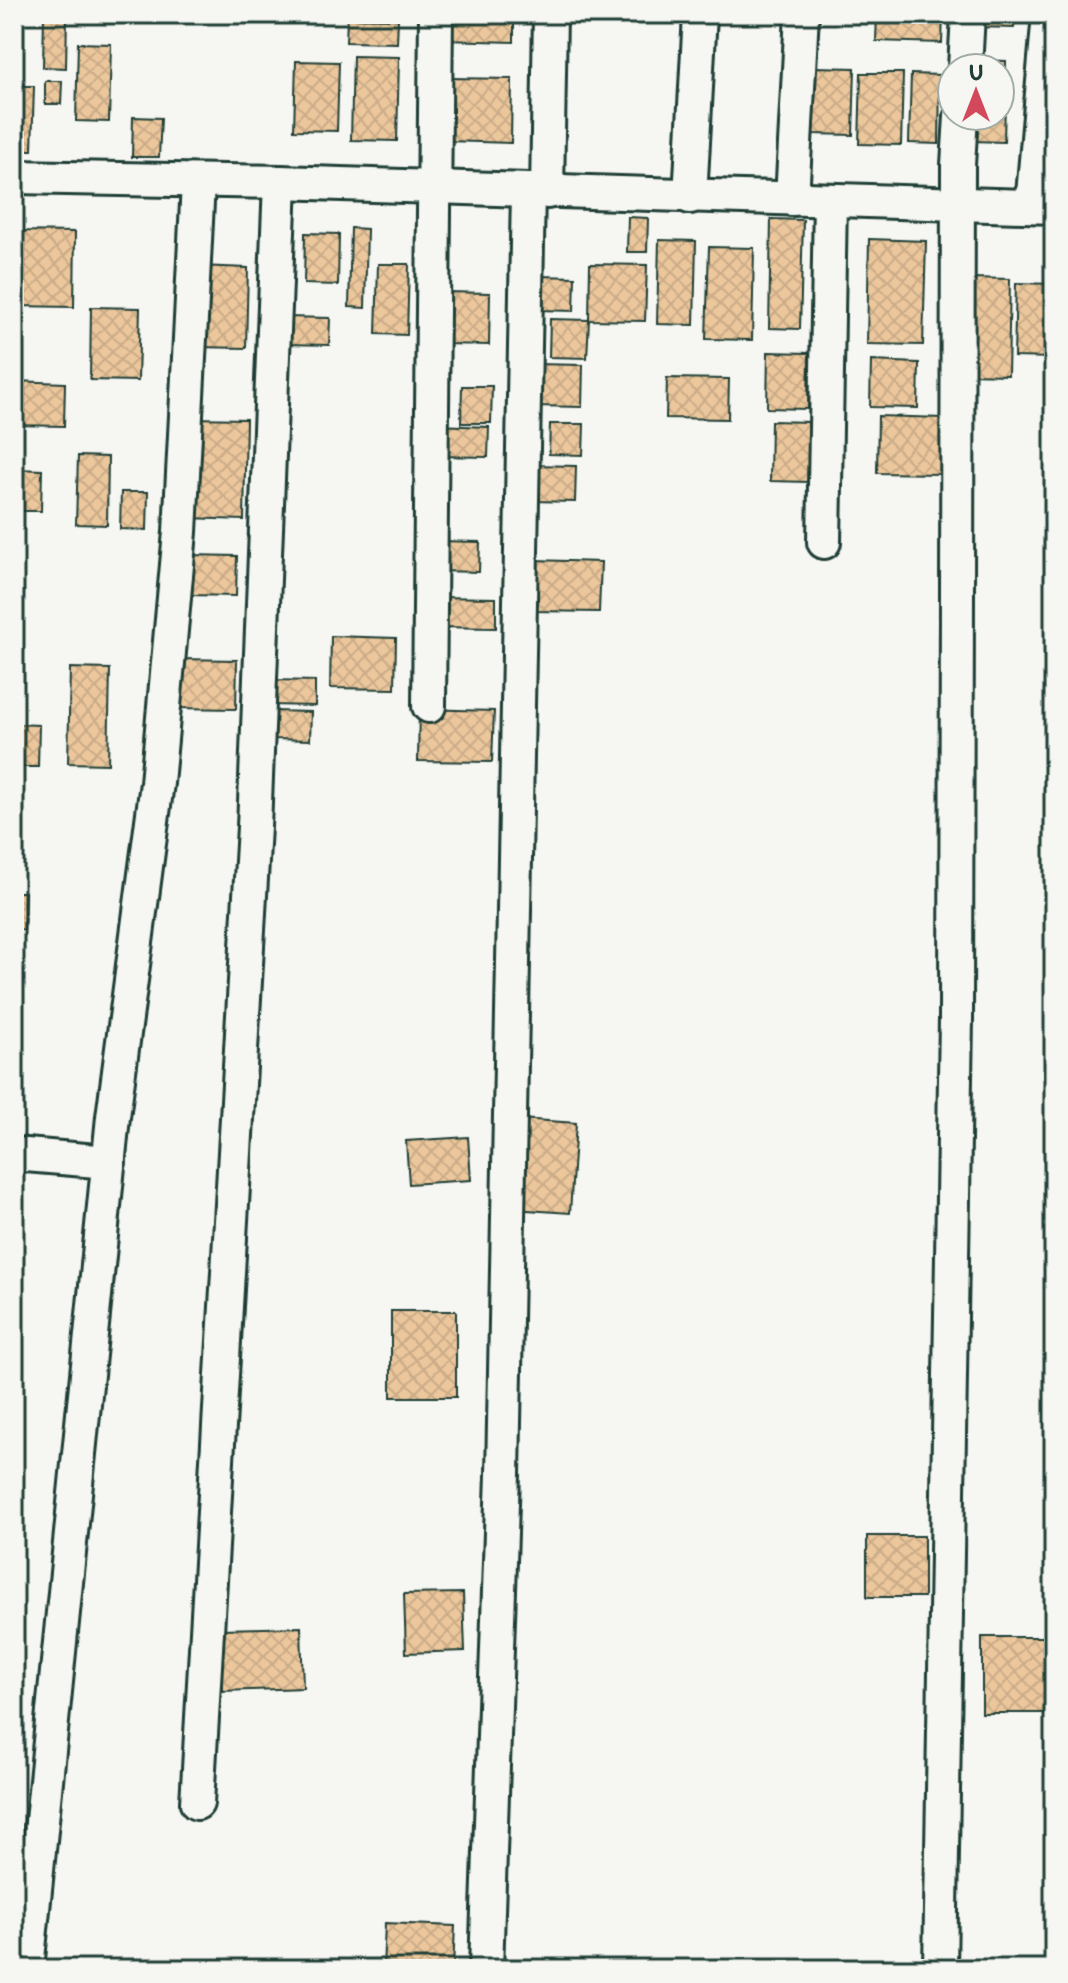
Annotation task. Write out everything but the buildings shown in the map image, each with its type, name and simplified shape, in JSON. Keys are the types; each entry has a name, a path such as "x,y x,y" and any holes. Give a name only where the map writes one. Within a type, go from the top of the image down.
{"street":[{"path":"429,706 436,14"},
{"path":"486,1969 504,1458 538,192 550,14"},
{"path":"690,197 700,14"},
{"path":"792,199 802,14"},
{"path":"966,52 968,14"},
{"path":"14,177 198,183 280,182 1043,207 1049,14"},
{"path":"940,1969 956,1019 961,132"},
{"path":"197,1803 254,827 280,182"},
{"path":"27,1969 109,1162 157,783 177,563 198,183"},
{"path":"824,542 830,201"},
{"path":"14,1154 109,1162"}]}
